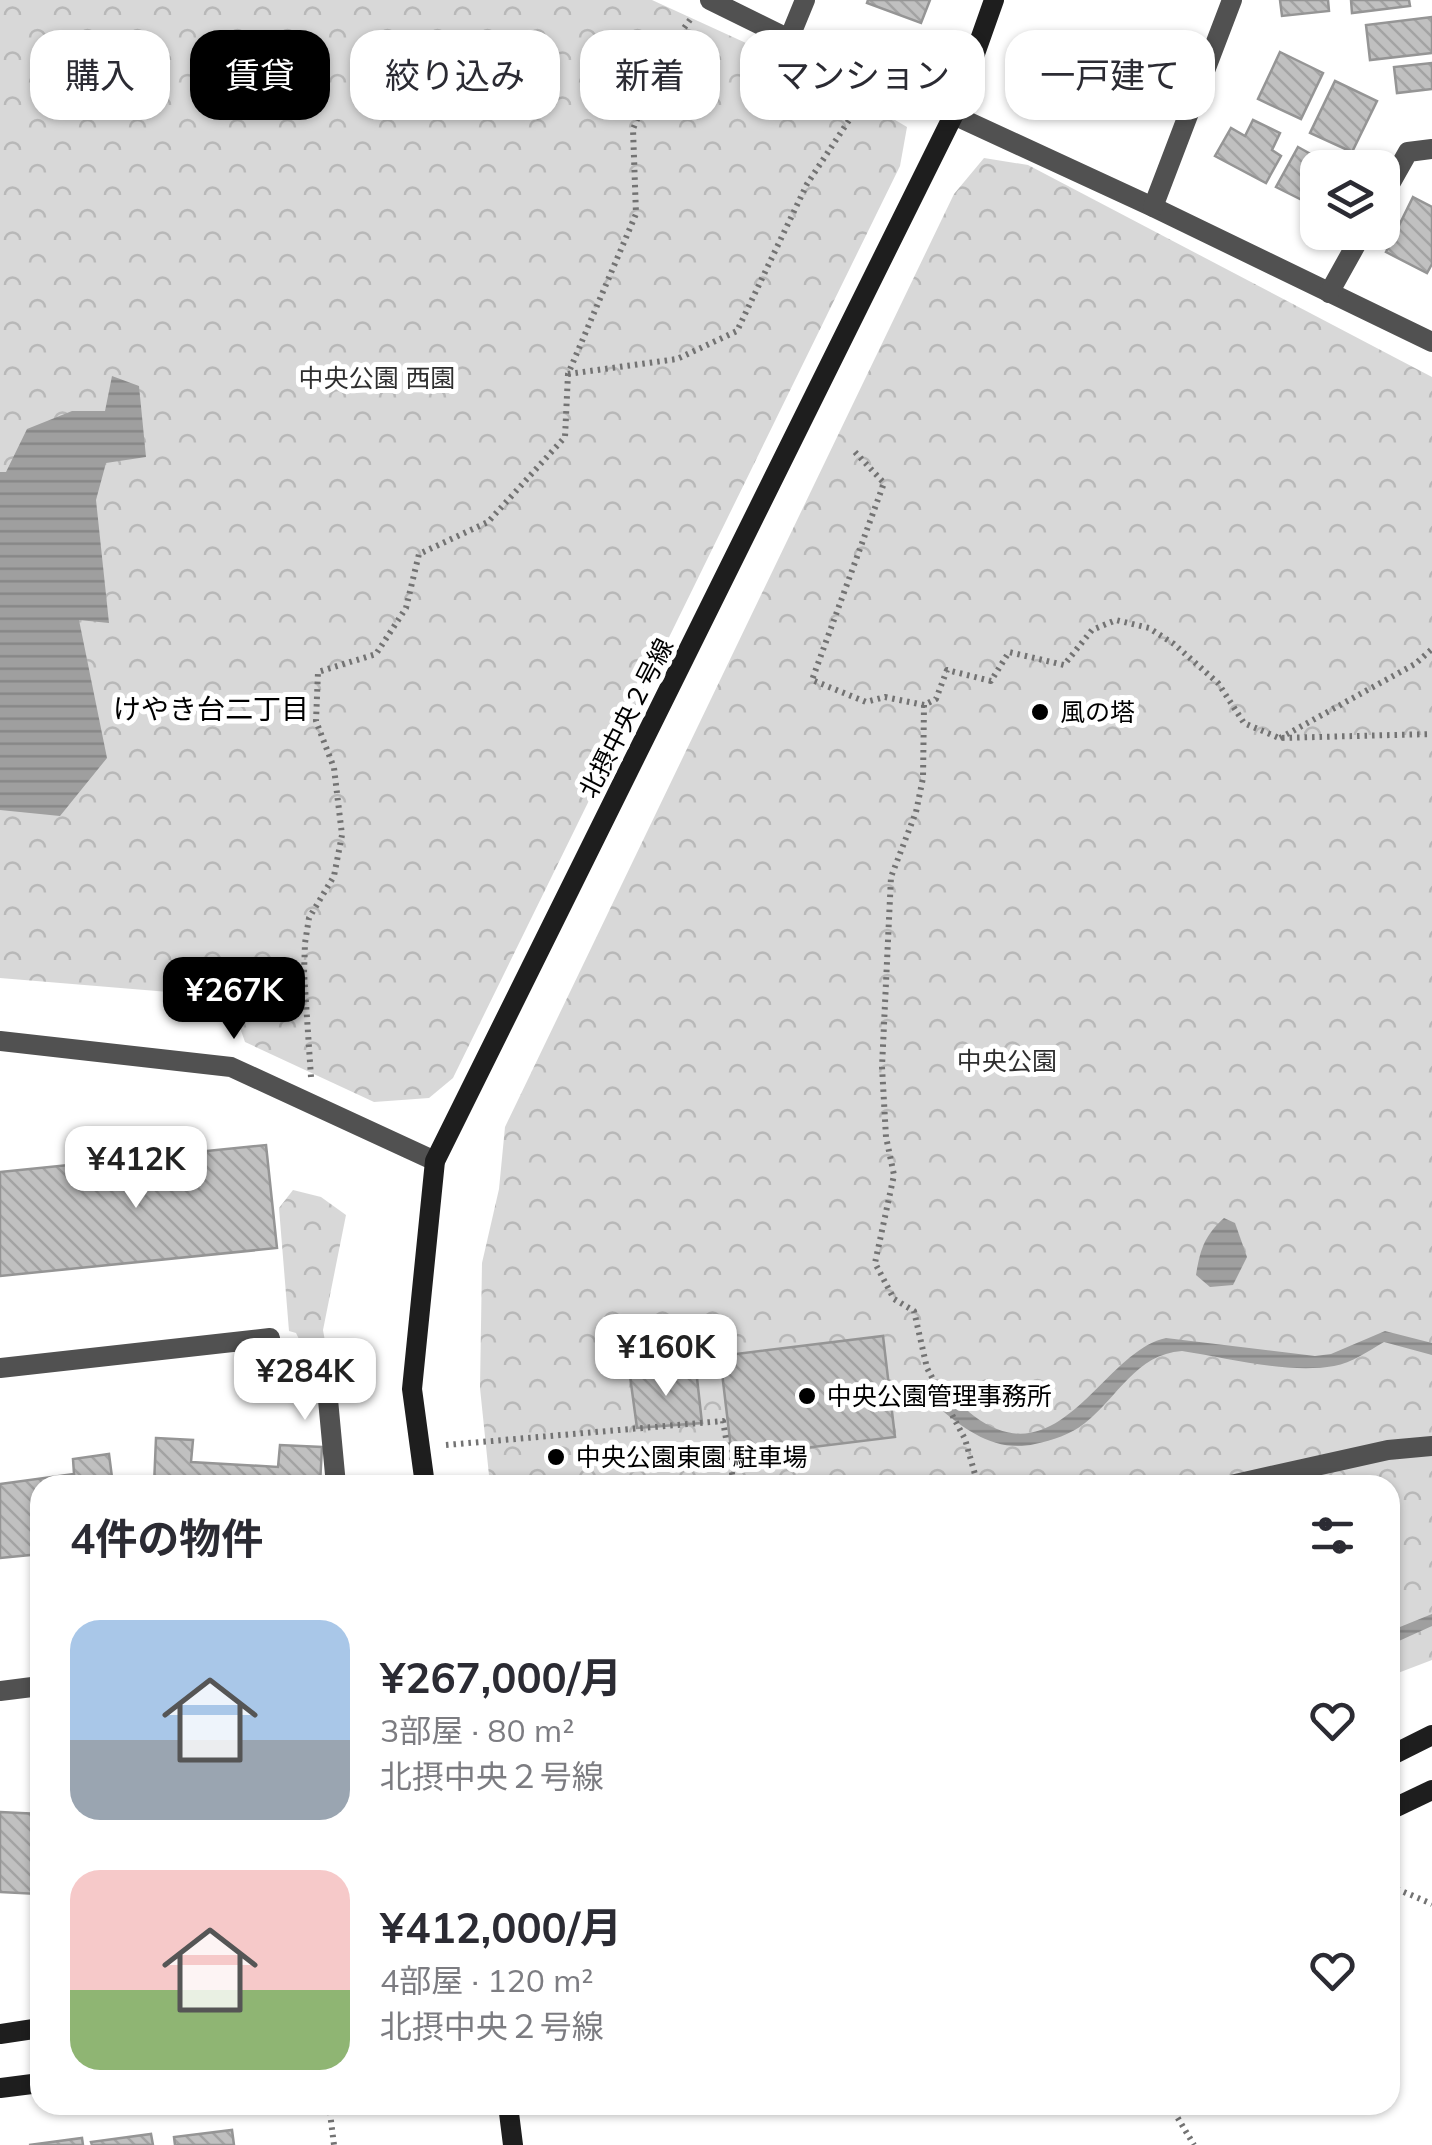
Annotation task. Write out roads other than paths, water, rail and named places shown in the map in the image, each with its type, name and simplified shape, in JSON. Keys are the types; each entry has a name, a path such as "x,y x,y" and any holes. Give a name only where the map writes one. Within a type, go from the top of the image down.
{"street":[{"path":"793,30 805,0"},
{"name":"北摂中央２号線","path":"983,30 994,0"},
{"path":"1153,207 1232,0"},
{"path":"702,7 765,30"},
{"name":"北摂中央２号線","path":"424,1475 412,1389 435,1161 951,120"},
{"path":"962,120 1432,342"},
{"path":"1400,166 1408,152 1432,148"},
{"path":"1329,293 1353,250"},
{"path":"0,1041 231,1067 435,1161"},
{"path":"0,1368 270,1338"},
{"path":"324,1357 335,1475"},
{"path":"1276,1475 1388,1450 1432,1446"},
{"path":"0,1692 30,1688"},
{"path":"1400,1751 1432,1734"},
{"path":"1400,1805 1432,1790"},
{"path":"0,2034 30,2030"},
{"path":"0,2088 30,2084"},
{"path":"509,2115 513,2145"}],"place":[{"name":"風の塔","path":"1040,712"},
{"name":"中央公園管理事務所","path":"807,1396"},
{"name":"中央公園東園 駐車場","path":"556,1457"}],"district":[{"name":"けやき台二丁目","path":"211,709"}],"park label":[{"name":"中央公園 西園","path":"377,378"},
{"name":"中央公園","path":"1007,1061"}]}
